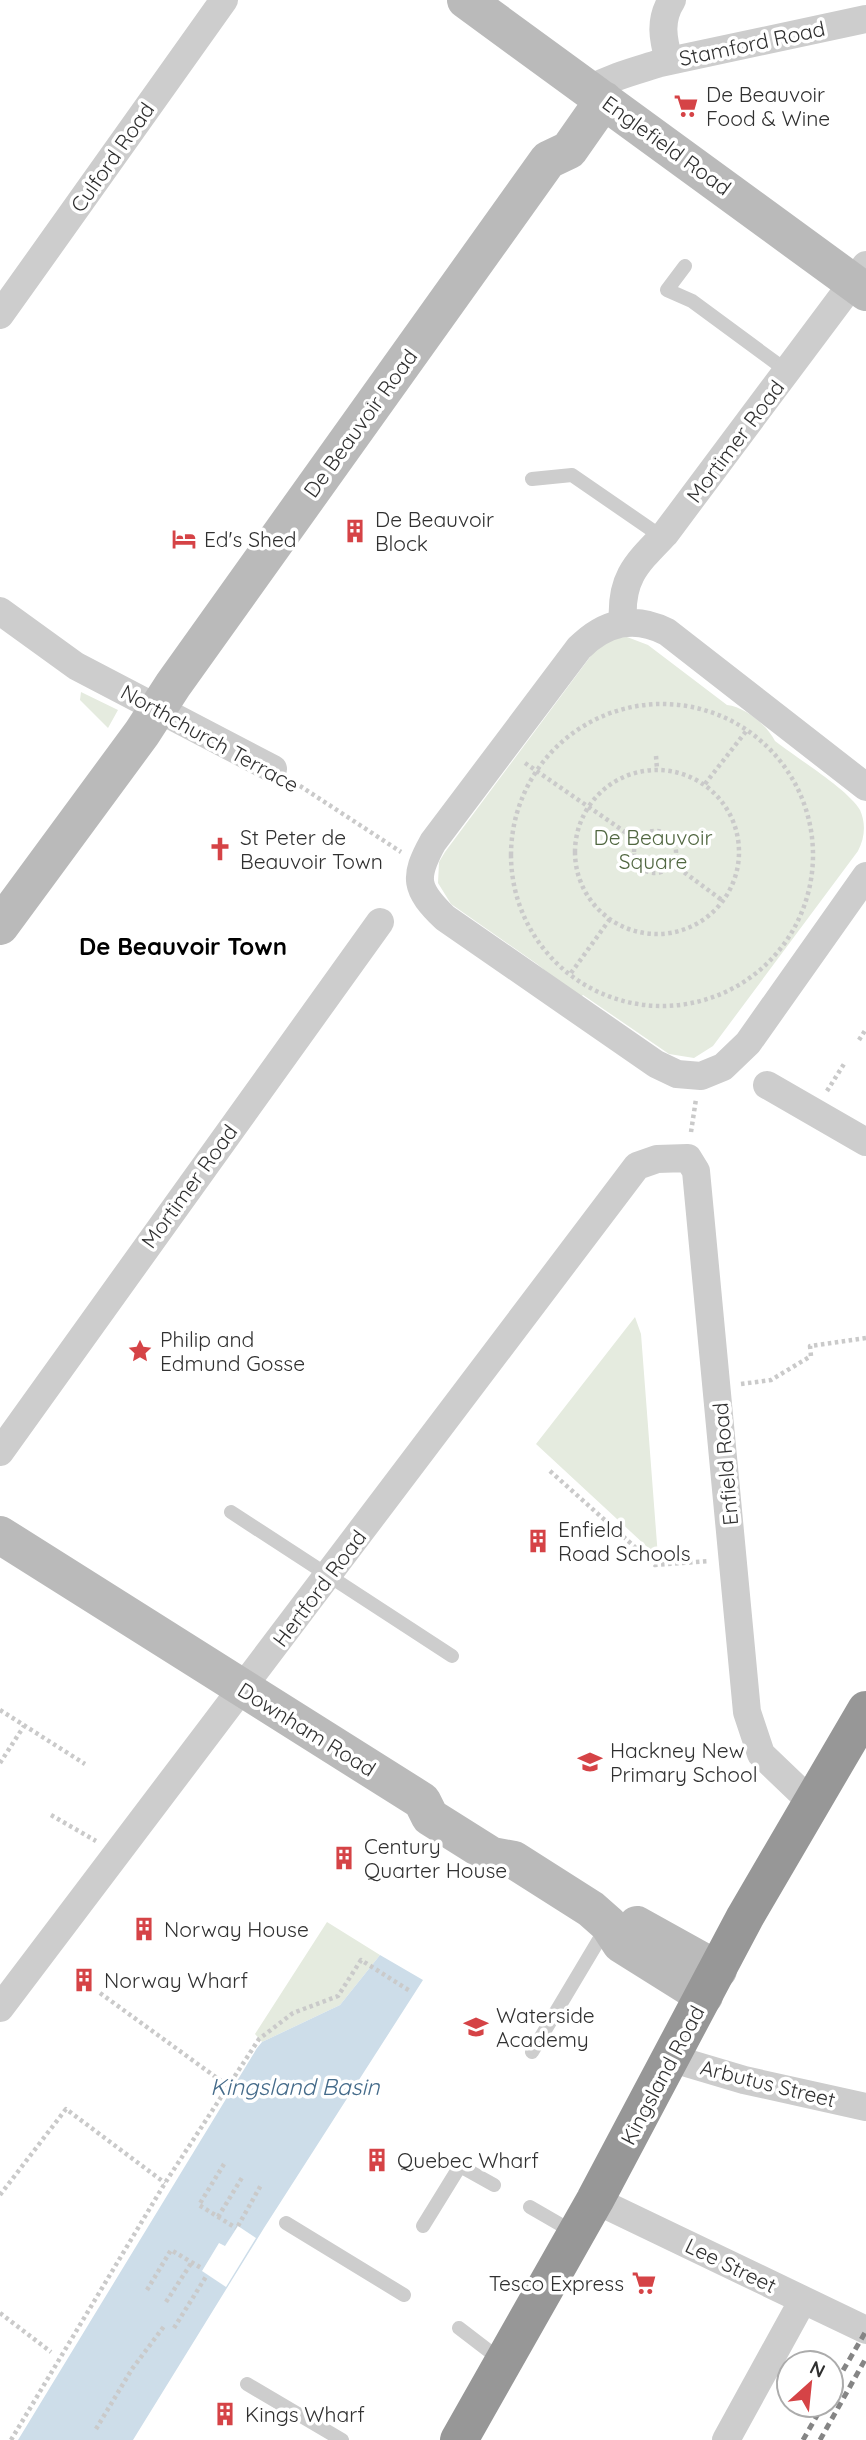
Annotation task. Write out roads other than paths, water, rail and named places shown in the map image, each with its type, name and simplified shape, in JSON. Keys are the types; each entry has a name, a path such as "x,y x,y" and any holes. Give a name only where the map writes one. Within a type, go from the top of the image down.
{"highway":[{"name":"Kingsland Road","path":"459,2440 595,2200 810,1801 866,1710"}],"street":[{"name":"Culford Road","path":"0,315 223,0"},
{"name":"Englefield Road","path":"466,0 862,280"},
{"path":"669,61 662,27 663,16 672,0"},
{"name":"Stamford Road","path":"606,101 626,72 638,72 669,61 866,19"},
{"path":"606,101 642,85 638,72"},
{"name":"De Beauvoir Road","path":"0,926 548,160 569,150 606,101"},
{"name":"Mortimer Road","path":"623,622 625,584 632,569 662,537 787,371 862,280"},
{"name":"Northchurch Terrace","path":"0,611 76,666 273,769"},
{"path":"866,787 667,632 644,622 623,622 604,628 579,648 433,842 421,865 418,879 422,892 445,918 656,1064 677,1074 701,1076 723,1067 748,1043 866,876"},
{"name":"Mortimer Road","path":"0,1452 380,922"},
{"path":"767,1085 866,1142"},
{"name":"Hertford Road","path":"0,2008 115,1852 243,1689 637,1166 657,1159 688,1158"},
{"name":"Enfield Road","path":"688,1158 696,1171 701,1203 747,1712 761,1754 810,1801"},
{"name":"Downham Road","path":"0,1535 422,1801 430,1816 492,1856 514,1860 591,1909 608,1924"},
{"path":"608,1924 628,1920 711,1983"},
{"name":"Arbutus Street","path":"670,2059 744,2080 866,2107"},
{"name":"Lee Street","path":"595,2200 866,2330"},
{"path":"726,2440 803,2300"}],"lane":[{"path":"685,266 667,290 692,301 787,371"},
{"path":"532,479 572,475 662,537"},
{"path":"231,1512 452,1656"},
{"path":"532,2052 608,1924"},
{"path":"423,2226 460,2166 494,2185"},
{"path":"530,2207 576,2234"},
{"path":"286,2223 404,2295"},
{"path":"459,2328 503,2362"},
{"path":"247,2384 342,2440"}],"water":[{"name":"Kingsland Basin","path":"380,1955 423,1980 264,2228 133,2440 18,2440 257,2048 262,2042 340,2005"}],"railway":[{"path":"845,2367 866,2331"},
{"path":"820,2440 866,2358"},
{"path":"803,2440 815,2419"}],"place":[{"name":"De Beauvoir Food & Wine","path":"686,106"},
{"name":"De Beauvoir Block","path":"355,531"},
{"name":"Ed's Shed","path":"184,539"},
{"name":"St Peter de Beauvoir Town","path":"220,849"},
{"name":"Philip and Edmund Gosse","path":"140,1351"},
{"name":"Enfield Road Schools","path":"538,1541"},
{"name":"Hackney New Primary School","path":"590,1762"},
{"name":"Century Quarter House","path":"344,1858"},
{"name":"Norway House","path":"144,1929"},
{"name":"Norway Wharf","path":"84,1980"},
{"name":"Waterside Academy","path":"476,2027"},
{"name":"Quebec Wharf","path":"377,2160"},
{"name":"Tesco Express","path":"644,2283"},
{"name":"Kings Wharf","path":"225,2414"}],"district":[{"name":"De Beauvoir Town","path":"183,946"}],"park label":[{"name":"De Beauvoir Square","path":"653,849"}]}
